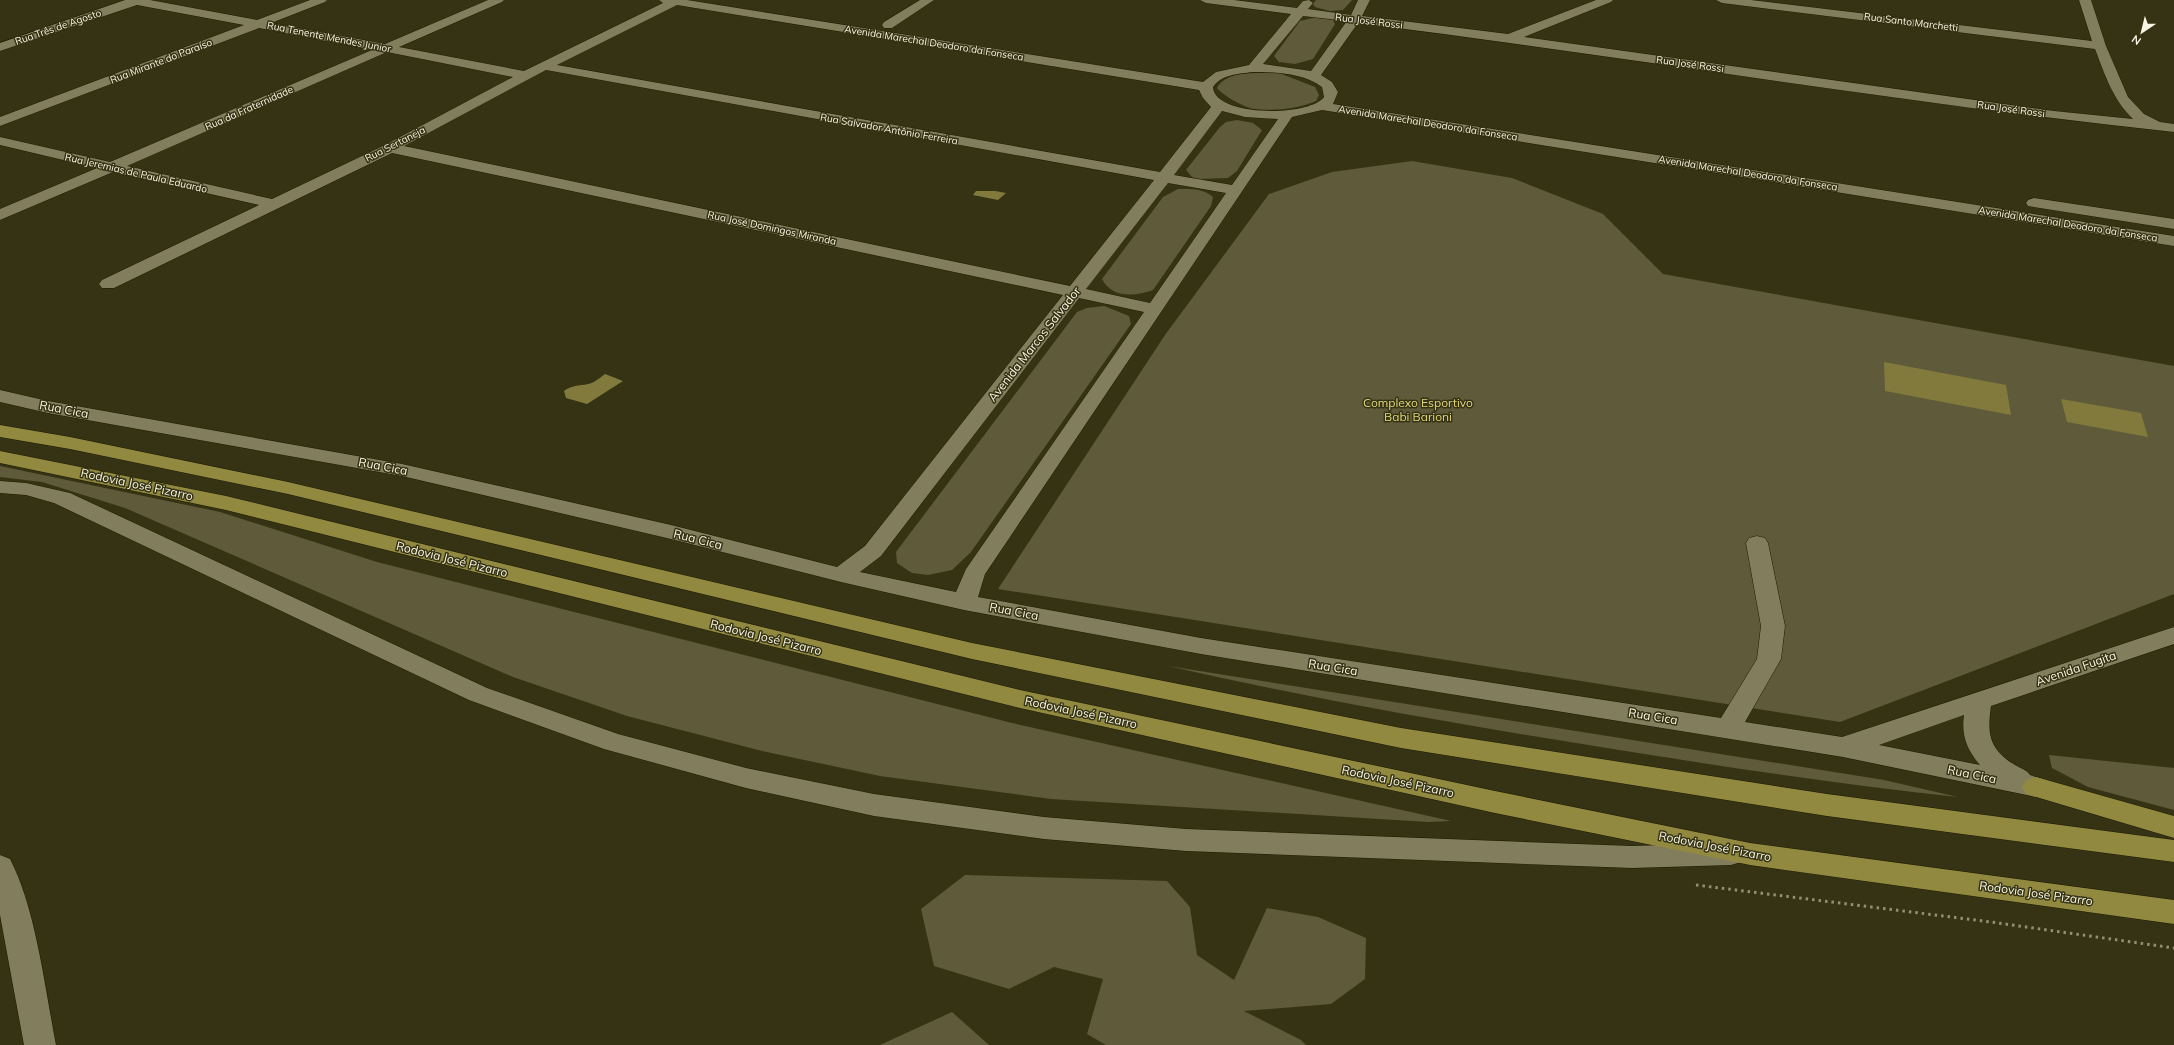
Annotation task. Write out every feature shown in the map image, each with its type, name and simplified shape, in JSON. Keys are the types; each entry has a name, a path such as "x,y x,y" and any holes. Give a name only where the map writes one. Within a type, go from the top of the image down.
{"main road":[{"path":"0,431 236,476 972,651 1393,736 1812,803 2174,851"},
{"name":"Rodovia José Pizarro","path":"0,457 54,467 306,522 608,598 1028,700 1308,762 1750,854 2174,912"},
{"path":"2036,787 2174,827"}],"street":[{"name":"Rua Tenente Mendes Junior","path":"136,0 526,75"},
{"name":"Rua Três de Agosto","path":"0,47 136,0"},
{"name":"Rua Mirante do Paraíso","path":"0,122 321,0"},
{"name":"Rua da Fraternidade","path":"0,215 114,168 498,0"},
{"name":"Avenida Marechal Deodoro da Fonseca","path":"727,0 1216,76"},
{"path":"888,25 928,0"},
{"name":"Rua José Rossi","path":"1206,0 1508,38 2054,115 2168,128"},
{"path":"1253,68 1309,0"},
{"path":"1313,77 1355,19 1364,0"},
{"path":"1508,38 1607,0"},
{"name":"Rua Santo Marchetti","path":"1722,0 1866,11 2100,46"},
{"path":"2085,0 2100,46 2121,97 2128,107 2139,117 2168,128 2174,135"},
{"name":"Avenida Marechal Deodoro da Fonseca","path":"672,1 1206,87"},
{"name":"Rua Sertaneja","path":"108,284 390,148 543,66 672,1"},
{"name":"Rua Salvador Antônio Ferreira","path":"543,66 1234,190"},
{"path":"1253,68 1285,70 1313,77 1324,82 1330,89 1326,101 1307,112 1287,115 1243,112 1220,105 1208,96 1206,87 1216,76 1238,70 1253,68"},
{"name":"Avenida Marechal Deodoro da Fonseca","path":"1326,101 1837,173"},
{"name":"Avenida Marechal Deodoro da Fonseca","path":"1326,101 2174,241"},
{"name":"Avenida Marcos Salvador","path":"841,575 873,551 1220,105"},
{"path":"964,602 974,574 1234,190 1287,115"},
{"name":"Rua Jeremias de Paula Eduardo","path":"0,141 273,204"},
{"name":"Rua José Domingos Miranda","path":"390,148 1154,309"},
{"name":"Avenida Marechal Deodoro da Fonseca","path":"2017,200 2174,224"},
{"name":"Rua Cica","path":"0,396 48,407 402,470 671,532 841,575 964,602 1201,646 1844,747 2036,787"},
{"path":"0,495 13,488 62,498 478,694 613,742 776,784 874,805 1028,826 1186,840 1632,857 1750,854"},
{"path":"1728,728 1769,659 1773,626 1758,543"},
{"name":"Avenida Fugita","path":"1844,747 2174,635"},
{"path":"1979,702 1976,732 1982,751 2007,774 2036,787"},
{"path":"0,867 16,919 40,1045"}],"green space":[{"path":"1316,0 1352,0 1343,10 1330,11 1315,7 1313,4"},
{"path":"1317,17 1333,20 1335,24 1313,59 1295,64 1279,62 1274,56 1300,21"},
{"path":"1279,73 1315,87 1319,95 1316,101 1302,106 1286,109 1254,109 1234,101 1217,88 1222,82 1236,75"},
{"path":"1237,120 1253,123 1262,130 1237,171 1228,178 1199,179 1192,177 1186,170 1220,127 1226,122"},
{"name":"Complexo Esportivo Babi Barioni","path":"1412,161 1512,178 1603,214 1663,274 2174,366 2174,594 1840,722 998,589 1165,335 1269,194 1332,172"},
{"path":"1178,189 1196,190 1209,194 1213,197 1211,206 1153,290 1139,294 1125,294 1112,290 1102,279 1163,197"},
{"path":"1104,306 1129,316 1131,324 971,552 952,570 928,575 912,573 897,563 896,552 1077,312 1087,308"},
{"path":"0,466 220,512 377,562 1012,723 1451,821 1428,822 1051,799 880,776 762,751 627,716 513,677 125,508 42,482 0,477"},
{"path":"1168,666 1884,780 1958,797 1746,770 1506,732 1336,701"},
{"path":"2049,755 2174,768 2174,810 2088,787 2052,768"},
{"path":"965,875 1167,881 1190,907 1197,955 1234,980 1267,908 1318,917 1366,938 1365,979 1331,1004 1244,1011 1301,1040 1306,1045 1106,1045 1087,1034 1103,979 1054,967 1009,989 934,966 921,909"},
{"path":"952,1012 989,1045 880,1045"}],"shaded area":[{"path":"976,191 995,191 1006,193 998,200 973,195"},
{"path":"1884,362 2006,385 2011,415 1885,391"},
{"path":"605,374 623,381 587,404 566,398 564,391 567,389 590,383"},
{"path":"2061,399 2141,413 2148,437 2067,422"}]}
